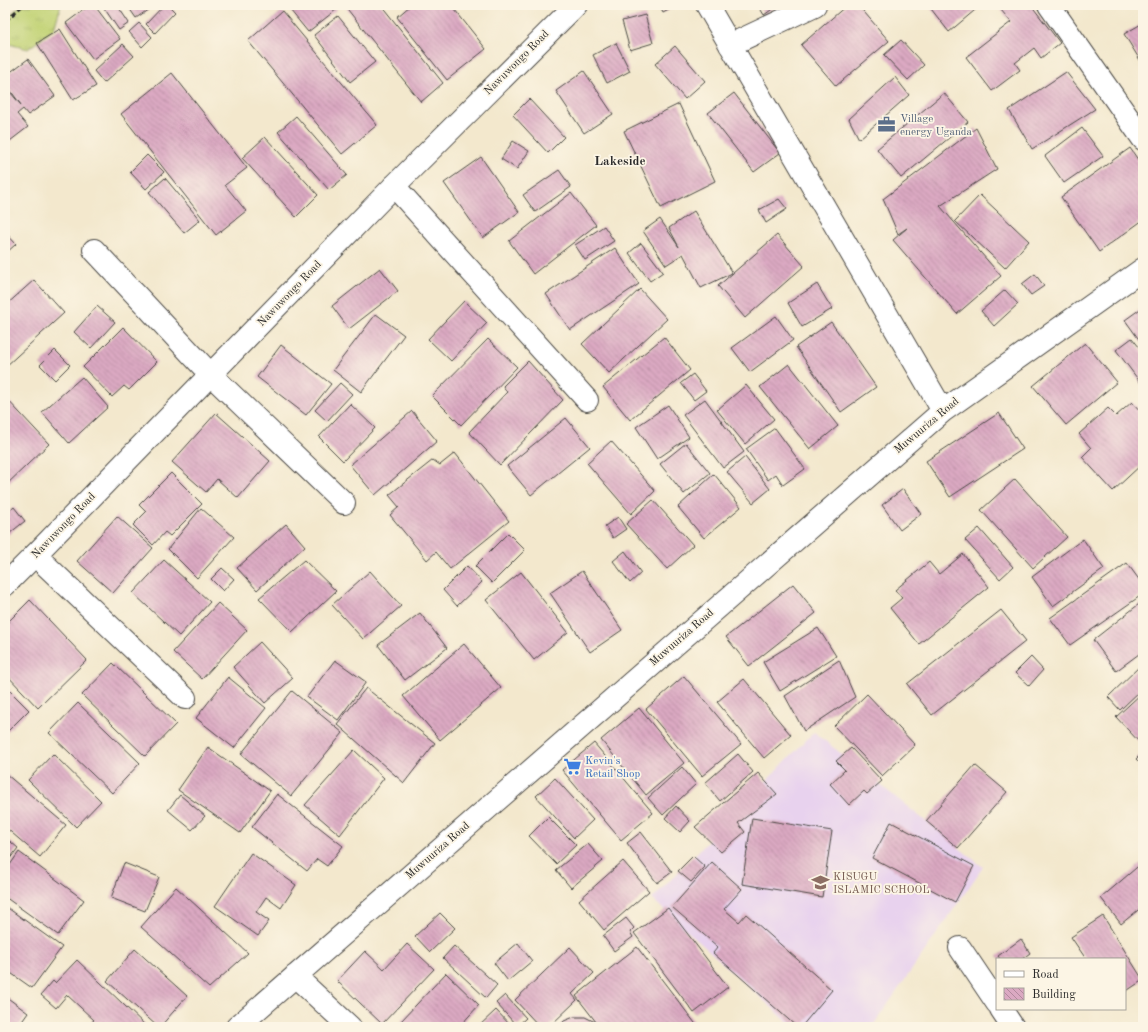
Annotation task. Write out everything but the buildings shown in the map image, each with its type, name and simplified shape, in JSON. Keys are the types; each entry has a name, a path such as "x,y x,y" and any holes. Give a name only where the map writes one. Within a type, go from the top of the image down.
{"street":[{"name":"Nawuwongo Road","path":"5,585 35,556 394,186 576,5"},
{"path":"707,5 943,411"},
{"path":"730,45 816,5"},
{"path":"1050,5 1143,140"},
{"path":"394,186 587,400"},
{"path":"94,250 211,375 344,503"},
{"name":"Muwuuriza Road","path":"237,1027 943,411 1143,268"},
{"path":"35,556 185,698"},
{"path":"960,948 996,1002"},
{"path":"295,976 350,1027"},
{"path":"1002,1010 1013,1027"}],"shaded area":[{"name":"KISUGU ISLAMIC SCHOOL","path":"814,732 983,867 872,1027 793,1027 652,899"}],"green space":[{"path":"21,5 61,5 54,29 28,49 5,43 5,20"}],"railway":[{"path":"5,21 23,5"}],"place":[{"name":"Village energy Uganda","path":"887,125"},
{"name":"Kevin's Retail Shop","path":"572,767"},
{"name":"KISUGU ISLAMIC SCHOOL","path":"820,883"}],"district":[{"name":"Lakeside","path":"620,161"}]}
